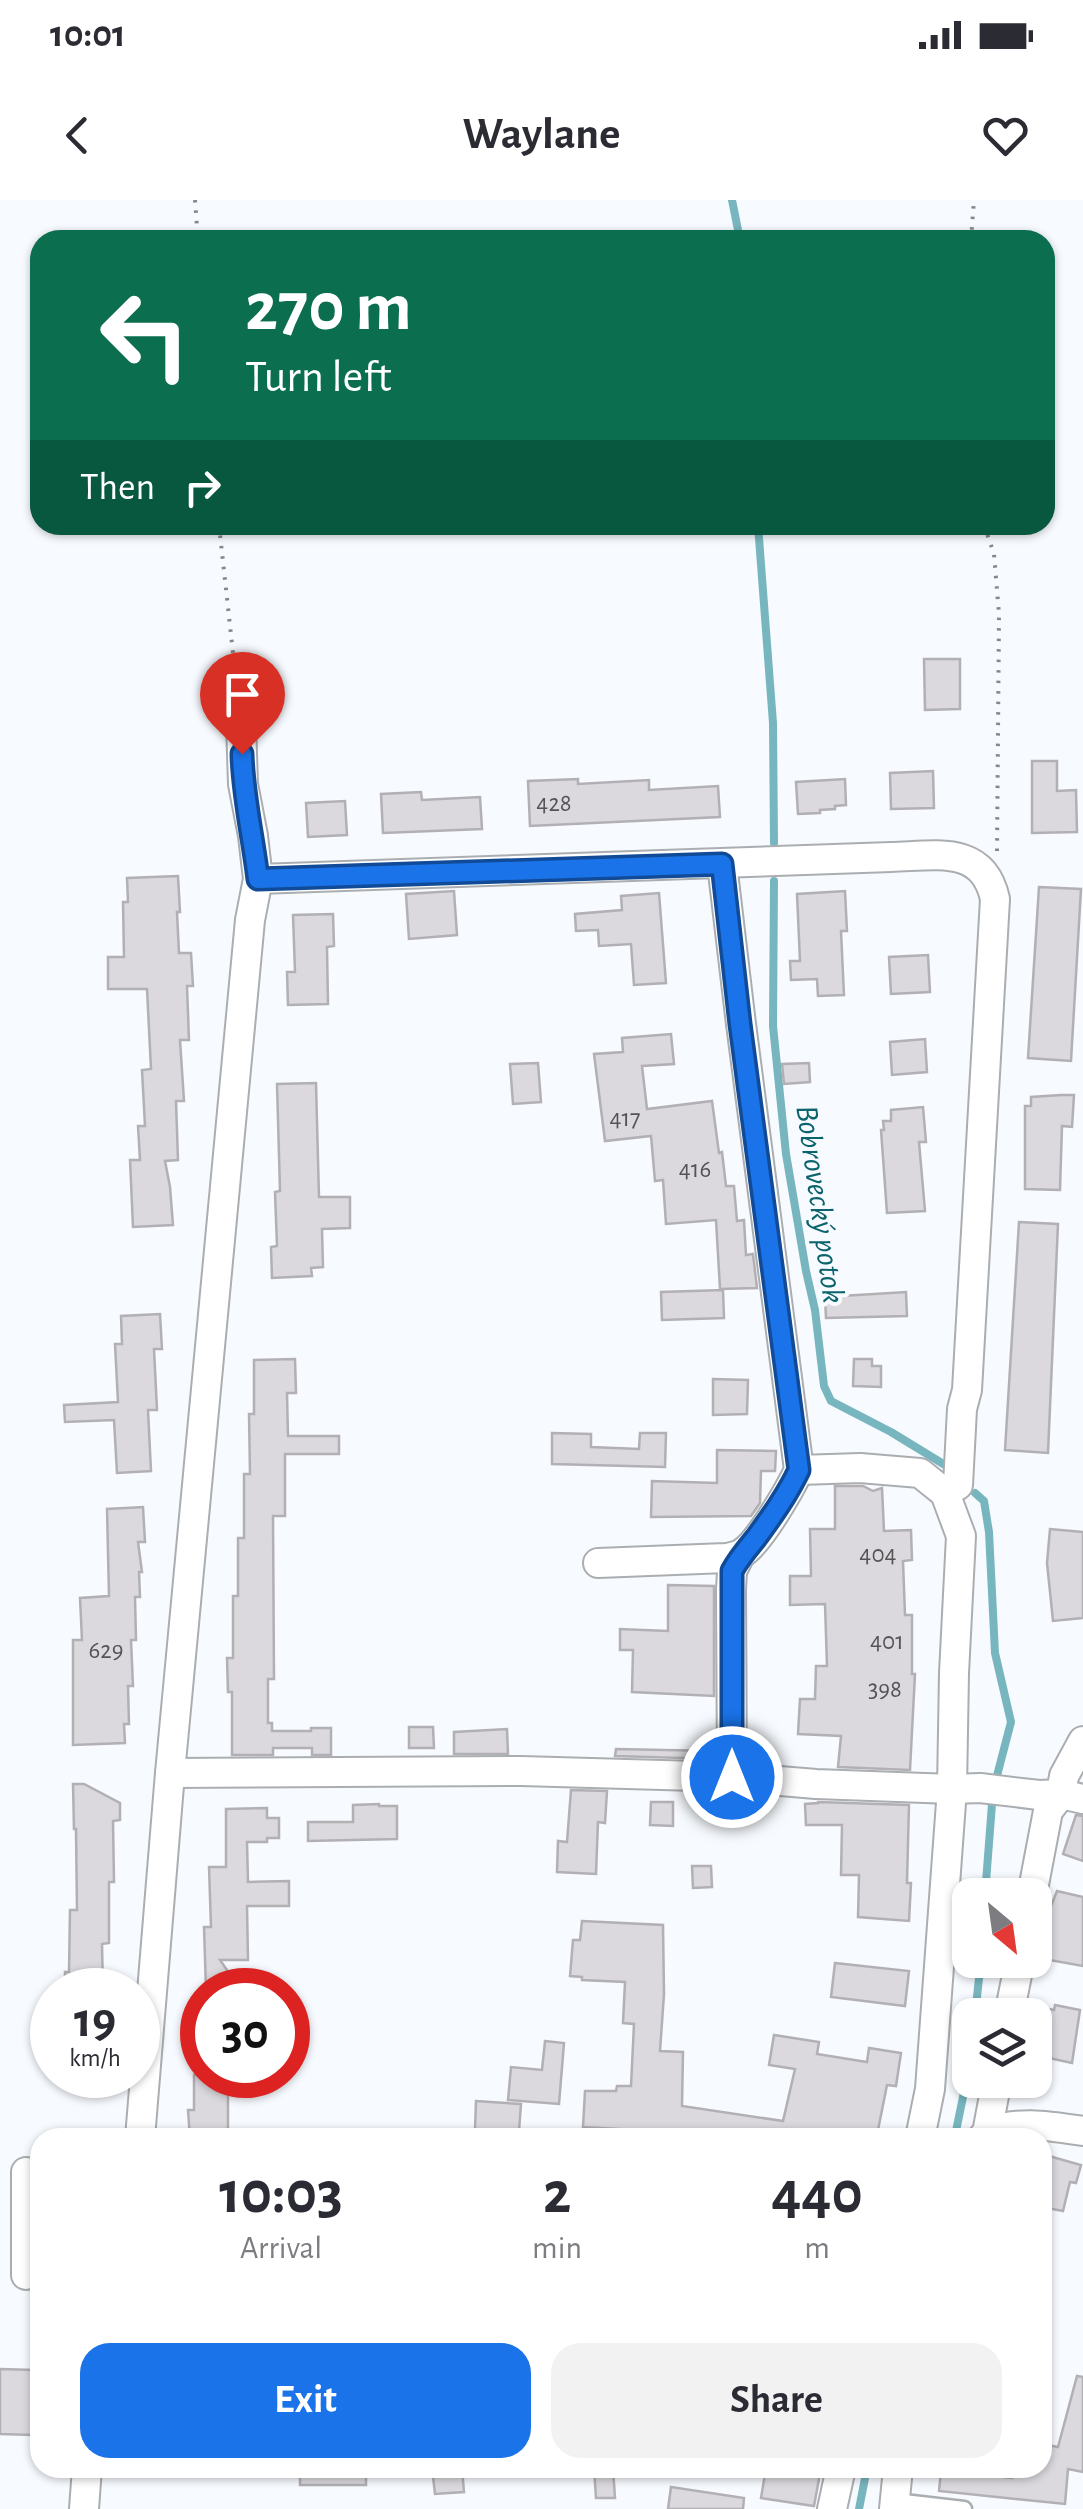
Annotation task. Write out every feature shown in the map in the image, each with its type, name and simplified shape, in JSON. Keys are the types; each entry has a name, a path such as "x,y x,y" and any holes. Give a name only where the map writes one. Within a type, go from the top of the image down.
{"street":[{"path":"141,2128 250,920 258,879 243,784 241,724"},
{"path":"258,879 892,856 959,856 978,866 987,875 995,899 990,1015 967,1390 962,1408 958,1485 945,1492"},
{"path":"722,864 799,1470 788,1493 732,1571 732,1777"},
{"path":"799,1470 860,1468 920,1473 945,1492 961,1536 954,1674 966,1789 922,2128"},
{"path":"598,1563 740,1555"},
{"path":"1072,1797 1064,1776 1083,1741"},
{"path":"170,1773 521,1771 732,1777 1072,1797"},
{"path":"1035,1878 1048,1811 1072,1797"},
{"path":"987,2128 993,2098"},
{"path":"1000,2128 1026,2125 1083,2131"},
{"path":"26,2172 30,2195"},
{"path":"26,2275 30,2239"},
{"path":"84,2509 86,2478"},
{"path":"832,2509 839,2478"},
{"path":"894,2505 897,2478"}],"lane":[{"path":"894,2505 964,2509"}],"path":[{"path":"195,200 197,230"},
{"path":"972,230 974,200"},
{"path":"219,535 241,724"},
{"path":"987,535 994,554 999,614 998,843 992,886"}],"building":[{"path":"924,659 960,659 960,709 925,710"},
{"path":"1032,761 1057,761 1057,791 1076,790 1077,832 1032,833"},
{"path":"933,771 934,808 891,809 890,773"},
{"path":"578,779 578,784 649,780 649,790 718,786 720,817 530,826 528,781"},
{"path":"845,779 846,805 820,813 798,814 796,782"},
{"path":"421,792 422,800 480,797 482,829 383,833 381,794"},
{"path":"345,801 347,835 308,837 306,803"},
{"path":"178,876 179,953 191,953 193,986 187,986 189,1040 180,1040 184,1101 176,1101 178,1160 165,1161 173,1225 133,1227 130,1160 140,1160 138,1126 145,1126 142,1070 151,1069 147,989 108,989 108,957 124,957 123,902 128,902 127,878"},
{"path":"1039,887 1081,889 1071,1061 1028,1058"},
{"path":"454,891 457,935 409,939 406,894"},
{"path":"845,891 847,931 841,931 844,995 818,996 817,979 791,980 790,961 800,961 797,894"},
{"path":"659,893 666,983 634,985 631,944 599,946 598,930 576,931 575,914 622,910 621,896"},
{"path":"333,914 334,946 327,947 328,1004 288,1005 287,972 295,972 293,915"},
{"path":"928,955 930,992 891,994 889,957"},
{"path":"671,1034 674,1064 642,1066 647,1109 712,1101 726,1186 734,1186 737,1221 744,1220 746,1255 753,1254 757,1288 720,1289 716,1220 666,1224 663,1180 655,1181 651,1136 605,1141 594,1054 623,1052 622,1038"},
{"path":"925,1039 927,1072 892,1075 890,1042"},
{"path":"538,1063 541,1102 513,1104 510,1064"},
{"path":"809,1063 810,1082 784,1084 782,1064"},
{"path":"316,1083 319,1197 350,1197 350,1228 322,1229 323,1267 311,1268 312,1276 272,1278 271,1247 277,1246 275,1192 280,1191 277,1084"},
{"path":"1074,1095 1072,1127 1062,1126 1060,1190 1025,1189 1025,1106 1031,1106 1031,1097"},
{"path":"923,1107 926,1142 919,1142 925,1211 887,1213 883,1121 891,1121 891,1110"},
{"path":"1019,1222 1058,1224 1048,1453 1005,1450"},
{"path":"723,1290 724,1318 662,1320 661,1292"},
{"path":"906,1292 907,1316 826,1318 825,1297"},
{"path":"160,1314 162,1349 154,1349 157,1410 148,1410 151,1471 117,1473 114,1420 65,1422 64,1405 118,1402 115,1344 122,1344 121,1316"},
{"path":"295,1359 296,1393 287,1393 288,1436 339,1436 339,1454 285,1454 285,1516 273,1516 274,1679 268,1679 268,1723 272,1723 272,1731 331,1728 331,1755 312,1755 312,1748 273,1748 273,1755 232,1755 232,1692 228,1692 227,1658 233,1658 238,1538 244,1538 244,1474 250,1474 249,1414 254,1414 254,1360"},
{"path":"854,1359 872,1359 872,1366 881,1366 881,1387 853,1386"},
{"path":"713,1379 748,1380 747,1414 713,1415"},
{"path":"552,1433 591,1434 591,1447 639,1449 640,1433 666,1433 665,1467 552,1464"},
{"path":"717,1450 776,1451 775,1471 761,1471 760,1503 751,1516 651,1517 652,1481 717,1483"},
{"path":"835,1486 863,1486 873,1491 882,1488 884,1531 911,1530 912,1560 903,1561 905,1615 912,1615 915,1674 910,1770 838,1767 841,1736 798,1734 800,1699 815,1699 816,1666 827,1666 825,1604 790,1605 790,1576 811,1576 810,1529 835,1529"},
{"path":"143,1507 145,1542 138,1542 142,1572 140,1597 135,1597 136,1640 131,1640 133,1686 128,1686 125,1743 73,1745 73,1640 82,1640 80,1598 109,1596 107,1509"},
{"path":"1050,1529 1083,1532 1083,1618 1053,1621 1047,1563"},
{"path":"668,1585 714,1586 714,1696 632,1692 633,1650 620,1650 620,1629 668,1631"},
{"path":"409,1727 433,1727 434,1748 409,1748"},
{"path":"507,1729 508,1754 454,1754 454,1732"},
{"path":"616,1749 714,1751 714,1759 615,1756"},
{"path":"73,1784 84,1784 120,1803 120,1820 113,1821 114,1882 109,1882 109,1943 102,1944 103,1968 69,1968 70,1910 77,1910"},
{"path":"571,1790 607,1791 605,1823 598,1822 596,1874 557,1872 558,1841 567,1842"},
{"path":"651,1802 673,1802 673,1826 650,1825"},
{"path":"805,1804 909,1805 909,1921 858,1917 859,1875 841,1875 842,1825 806,1825"},
{"path":"353,1805 397,1806 397,1839 308,1841 308,1822 353,1822"},
{"path":"267,1808 267,1818 279,1818 279,1838 247,1842 248,1882 289,1881 289,1906 247,1906 248,1960 220,1960 226,1968 205,1968 204,1927 211,1927 209,1867 226,1867 226,1809"},
{"path":"1076,1815 1083,1816 1083,1861 1063,1854"},
{"path":"692,1866 711,1866 712,1887 693,1888"},
{"path":"1057,1891 1083,1897 1083,1966 1052,1960 1052,1904"},
{"path":"582,1921 663,1925 660,2051 683,2052 682,2106 783,2121 795,2069 769,2065 774,2035 819,2042 817,2054 867,2062 869,2048 901,2053 896,2086 887,2085 878,2128 583,2127 585,2091 616,2091 617,2086 631,2086 634,2024 623,2023 625,1982 570,1976 573,1940 580,1940"},
{"path":"835,1963 909,1971 905,2006 831,1997"},
{"path":"1055,2005 1080,2010 1072,2063 1052,2059"},
{"path":"545,2041 564,2043 559,2104 508,2100 511,2067 542,2070"},
{"path":"194,2098 228,2098 228,2128 189,2128 188,2110 194,2110"},
{"path":"476,2101 521,2104 519,2128 475,2128"},
{"path":"1052,2157 1081,2165 1076,2183 1070,2182 1063,2211 1052,2209"},
{"path":"0,2369 30,2370 30,2435 0,2434"},
{"path":"1077,2376 1083,2377 1083,2472 1068,2469 1065,2504 939,2491 940,2478 1052,2478 1052,2446 1058,2447"},
{"path":"300,2478 366,2478 366,2485 300,2485"},
{"path":"433,2478 463,2478 464,2492 435,2494"},
{"path":"595,2478 614,2478 615,2498 596,2498"},
{"path":"764,2478 819,2478 814,2506 761,2498"},
{"path":"671,2487 744,2498 743,2509 668,2509"}],"waterway":[{"name":"Bobrovecký potok","path":"732,200 738,230"},
{"name":"Bobrovecký potok","path":"759,535 773,723 774,843"},
{"name":"Bobrovecký potok","path":"774,881 773,1026 786,1154 815,1310 824,1386 831,1401 945,1465"},
{"name":"Bobrovecký potok","path":"975,1493 984,1501 989,1532 995,1653 1011,1722 993,1791 986,1878"},
{"name":"Bobrovecký potok","path":"977,1998 979,1978"},
{"name":"Bobrovecký potok","path":"957,2128 963,2098"},
{"name":"Bobrovecký potok","path":"859,2509 865,2478"}],"route":[{"path":"242,754 258,879 722,864 799,1470 788,1493 732,1571 732,1777"}]}
